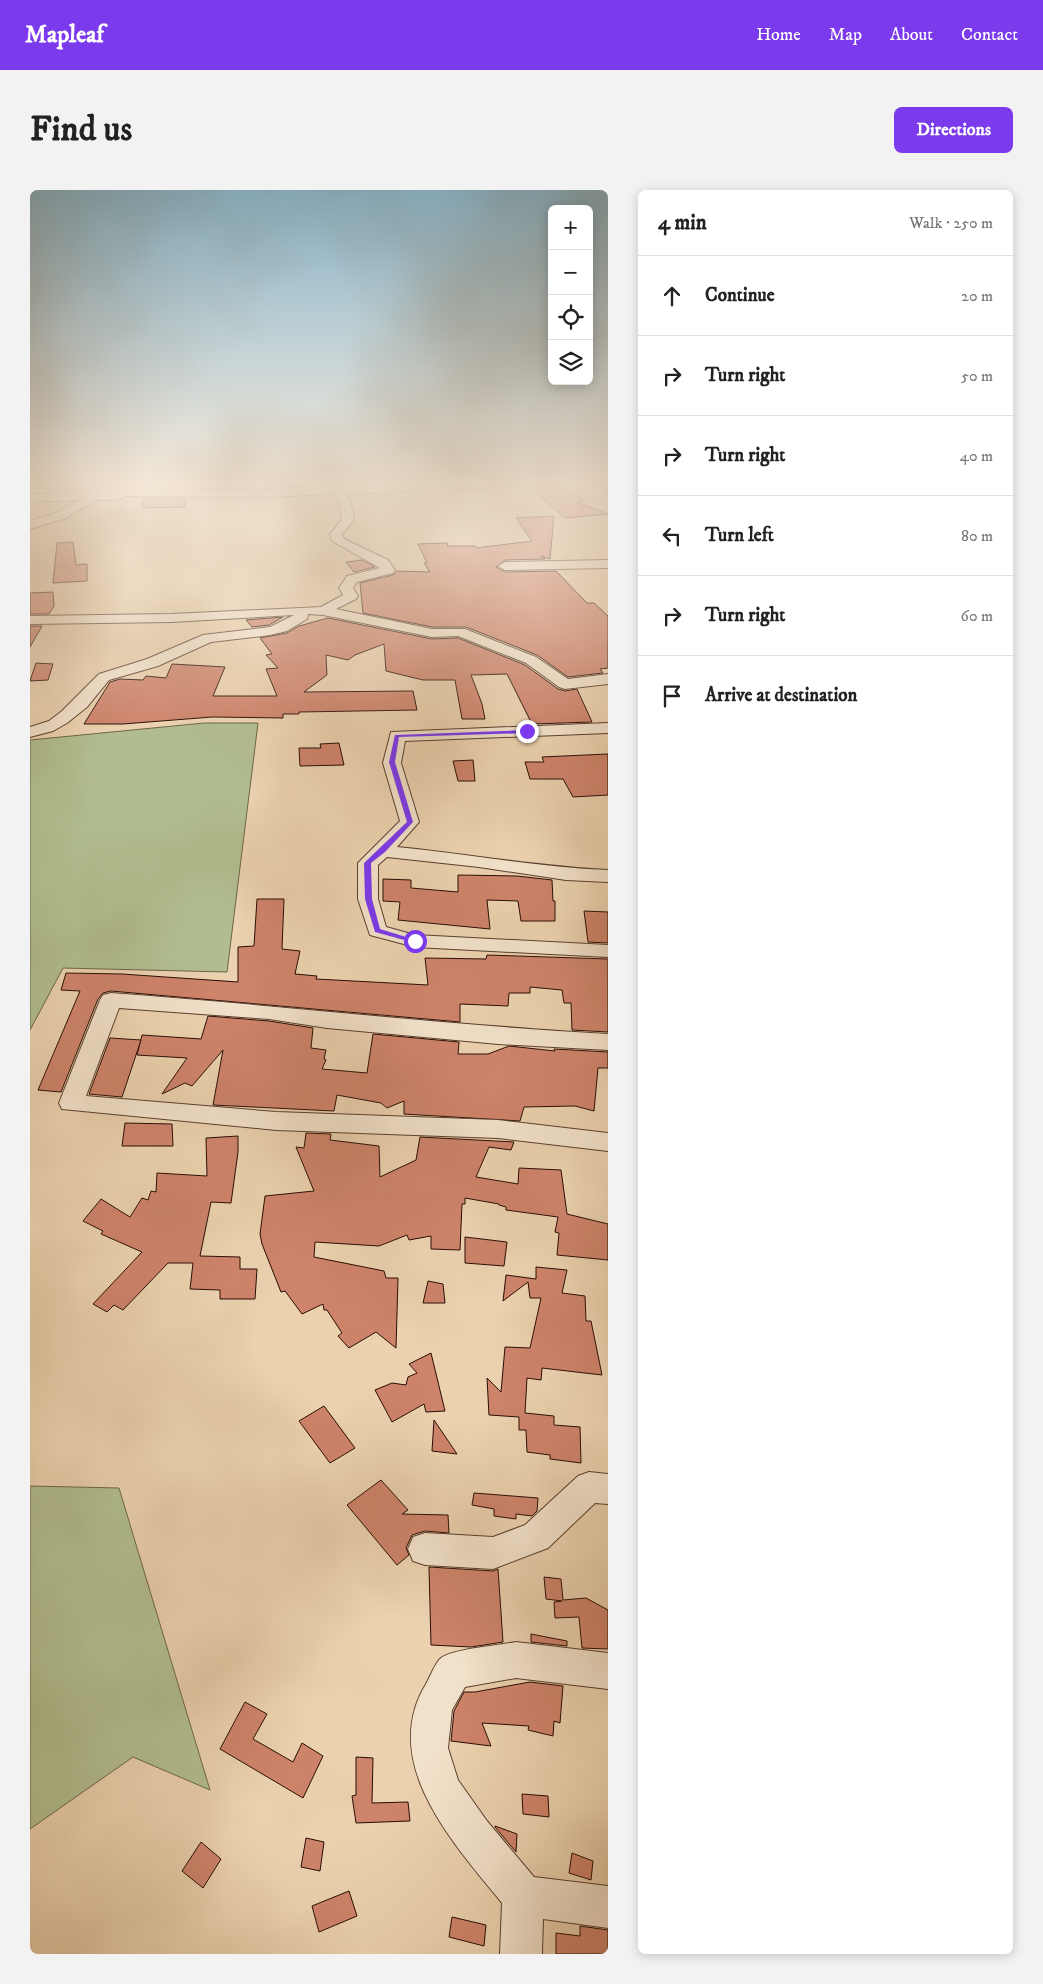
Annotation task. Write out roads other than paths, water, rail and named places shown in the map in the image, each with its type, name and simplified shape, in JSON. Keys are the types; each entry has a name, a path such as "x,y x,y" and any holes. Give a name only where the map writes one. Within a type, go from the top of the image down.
{"street":[{"path":"30,732 58,724 87,697 102,678 160,660 186,646 206,639 225,634 249,634 294,624 316,611 351,596 346,588 352,579 388,570 385,565"},
{"path":"505,566 540,565"},
{"path":"30,620 171,618 316,611 432,633 460,632 531,660 565,684 585,680 608,679"},
{"path":"608,728 397,736 392,762 410,822 383,851 368,863 368,899 377,931 415,941 608,951"},
{"path":"383,851 479,860 566,874 608,876"},
{"path":"608,1042 498,1036 327,1021 269,1012 111,1000 71,1103 276,1121 498,1129 608,1142"},
{"path":"425,1548 492,1553 536,1537 589,1487 608,1489"},
{"path":"521,1954 523,1896 473,1835 442,1790 429,1748 434,1705 454,1671 516,1660 608,1671"},
{"path":"523,1896 608,1907"}]}
